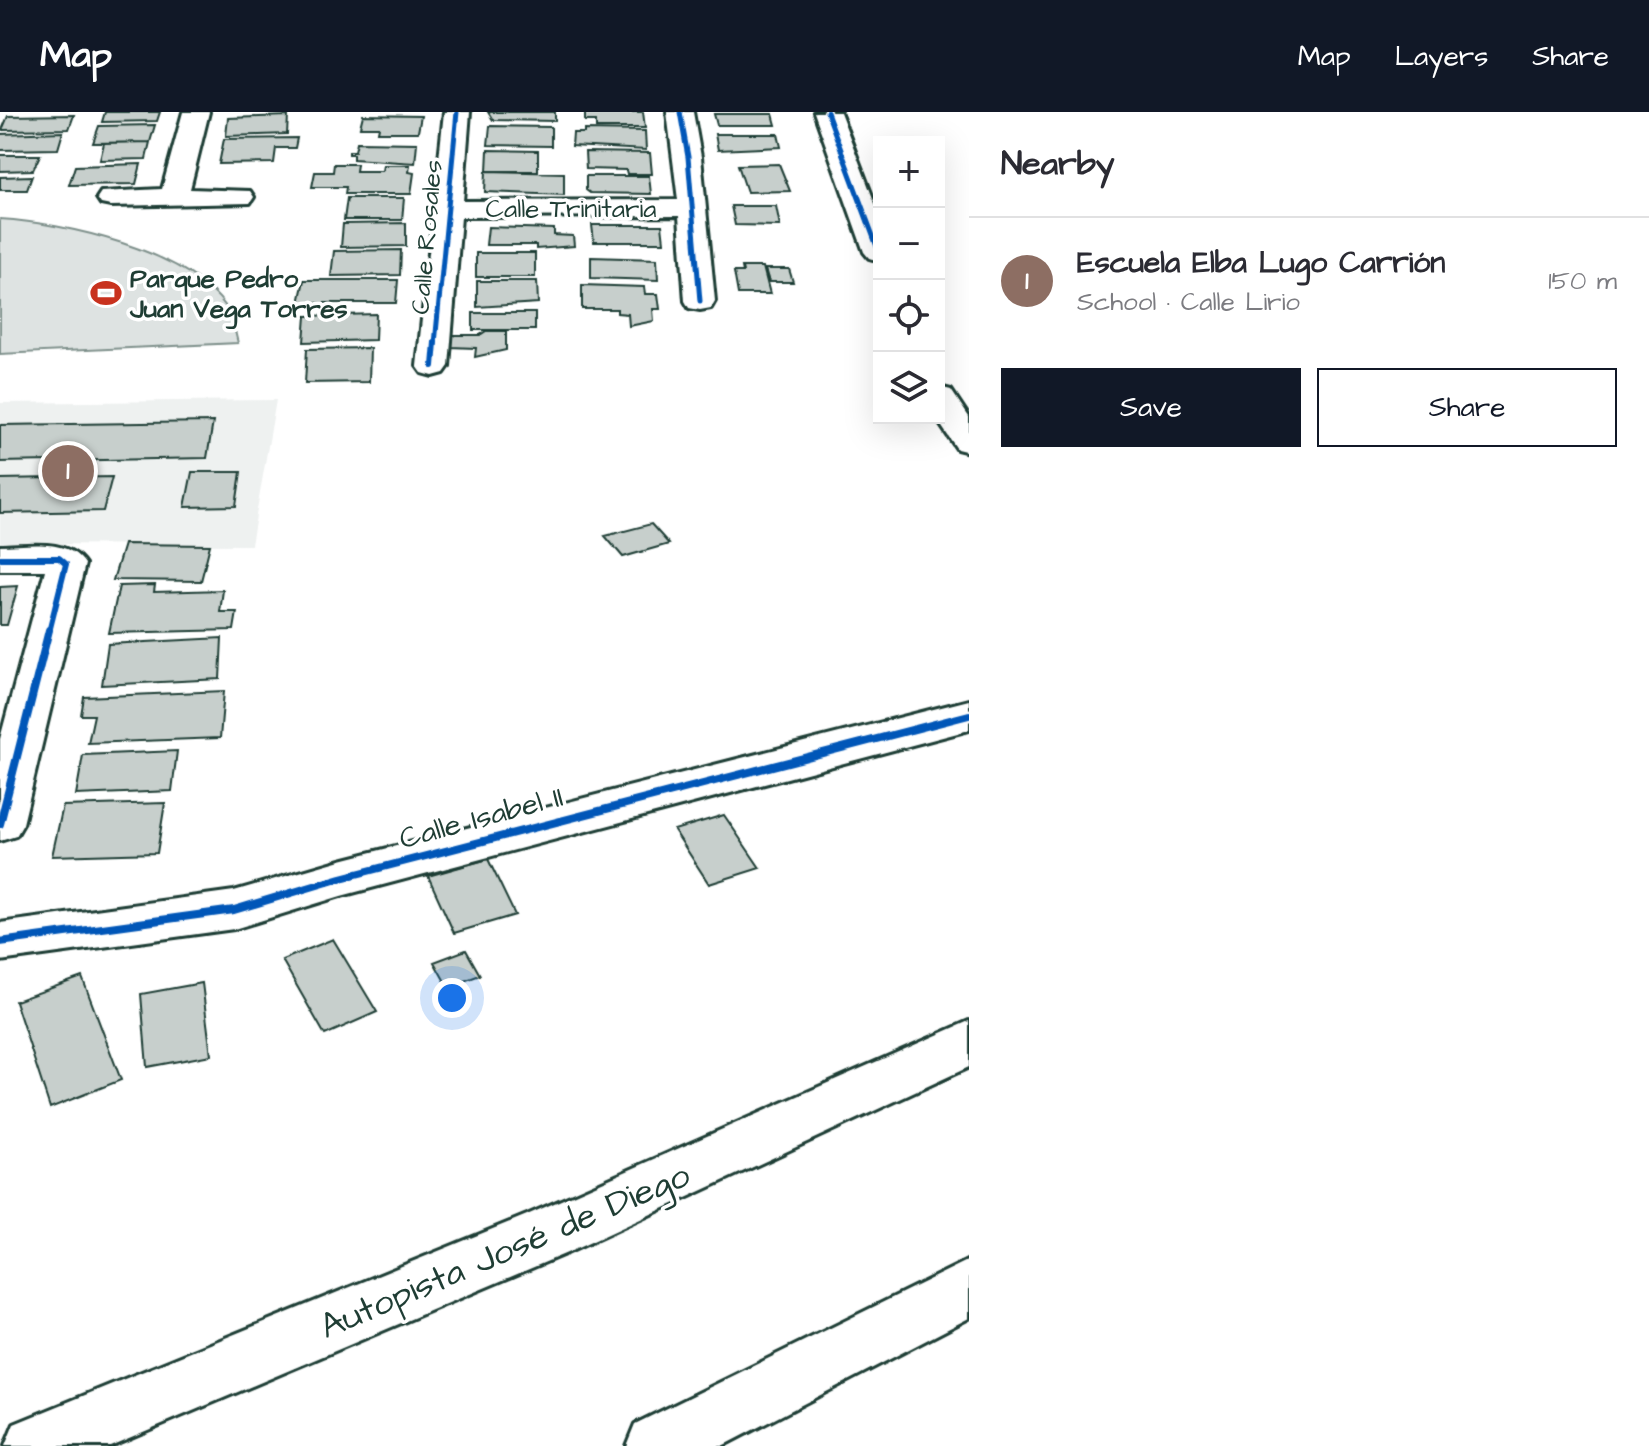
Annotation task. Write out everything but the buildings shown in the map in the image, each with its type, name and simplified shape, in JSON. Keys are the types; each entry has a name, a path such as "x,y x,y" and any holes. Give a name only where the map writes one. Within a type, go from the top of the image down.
{"main road":[{"path":"174,197 196,112"},
{"name":"Calle Rosales","path":"433,366 457,112"},
{"path":"680,112 700,301"},
{"path":"827,112 873,236"},
{"path":"111,198 240,197"},
{"name":"Calle Trinitaria","path":"450,209 692,208"},
{"path":"945,406 969,442"},
{"path":"0,558 59,558 66,564 0,824"},
{"name":"Calle Isabel II","path":"0,942 234,910 341,878 969,715"},
{"name":"Autopista José de Diego","path":"36,1446 547,1234 969,1043"},
{"path":"657,1446 969,1288"}],"shaded area":[{"name":"Parque Pedro Juan Vega Torres","path":"0,219 57,226 123,243 184,270 208,288 227,308 238,343 0,354"},
{"path":"276,400 251,545 0,544 0,403"}],"cycle path":[{"path":"433,366 457,112"},
{"path":"680,112 688,157 700,301"},
{"path":"827,112 873,236"},
{"path":"0,558 59,558 66,564 0,824"},
{"path":"0,942 234,910 341,878 969,715"}],"place":[{"name":"Parque Pedro Juan Vega Torres","path":"106,293"},
{"name":"Escuela Elba Lugo Carrión","path":"68,471"}]}
